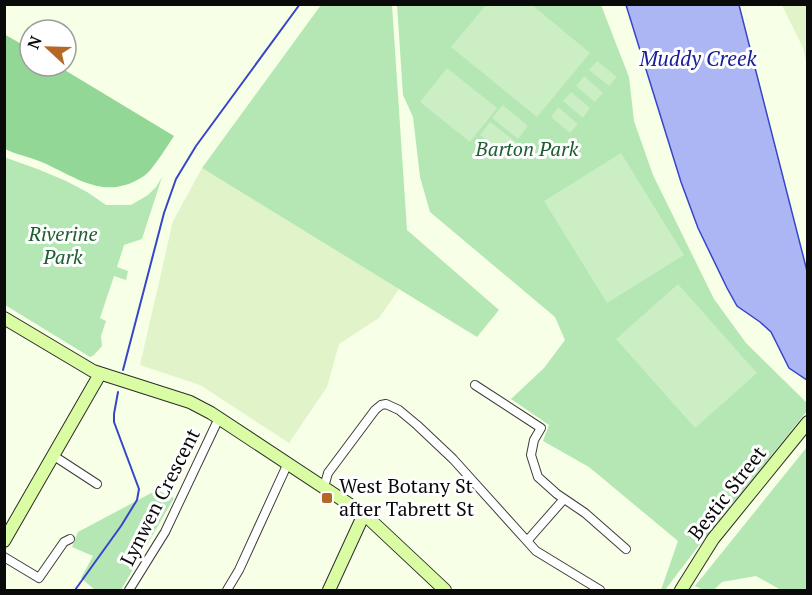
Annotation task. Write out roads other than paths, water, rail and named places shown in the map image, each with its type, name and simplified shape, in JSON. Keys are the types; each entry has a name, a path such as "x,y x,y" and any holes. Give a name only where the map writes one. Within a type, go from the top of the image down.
{"main road":[{"path":"4,318 100,374 190,402 219,418 364,514 445,591"},
{"path":"4,541 100,374"},
{"name":"Bestic Street","path":"681,591 713,539 807,422"},
{"path":"329,591 364,514"}],"street":[{"path":"475,385 541,428 534,440 531,455 538,477 627,549"},
{"path":"324,487 328,473 375,410 381,405 392,406 417,425 453,459 536,551 600,591"},
{"name":"Lynwen Crescent","path":"129,591 165,532 219,418"},
{"path":"54,456 97,484"},
{"path":"226,591 239,570 288,463"},
{"path":"526,541 564,500"},
{"path":"4,557 39,578 64,542 70,539"}],"water":[{"name":"Muddy Creek","path":"626,5 739,5 807,271 807,380 789,368 771,332 737,306 698,228 681,182"}],"waterway":[{"path":"123,370 164,213 176,179 196,146 300,4"},
{"path":"75,590 137,500 139,489 114,422 118,392"}],"place":[{"name":"West Botany St after Tabrett St","path":"327,498"}],"park label":[{"name":"Barton Park","path":"527,149"},
{"name":"Riverine Park","path":"63,246"}]}
